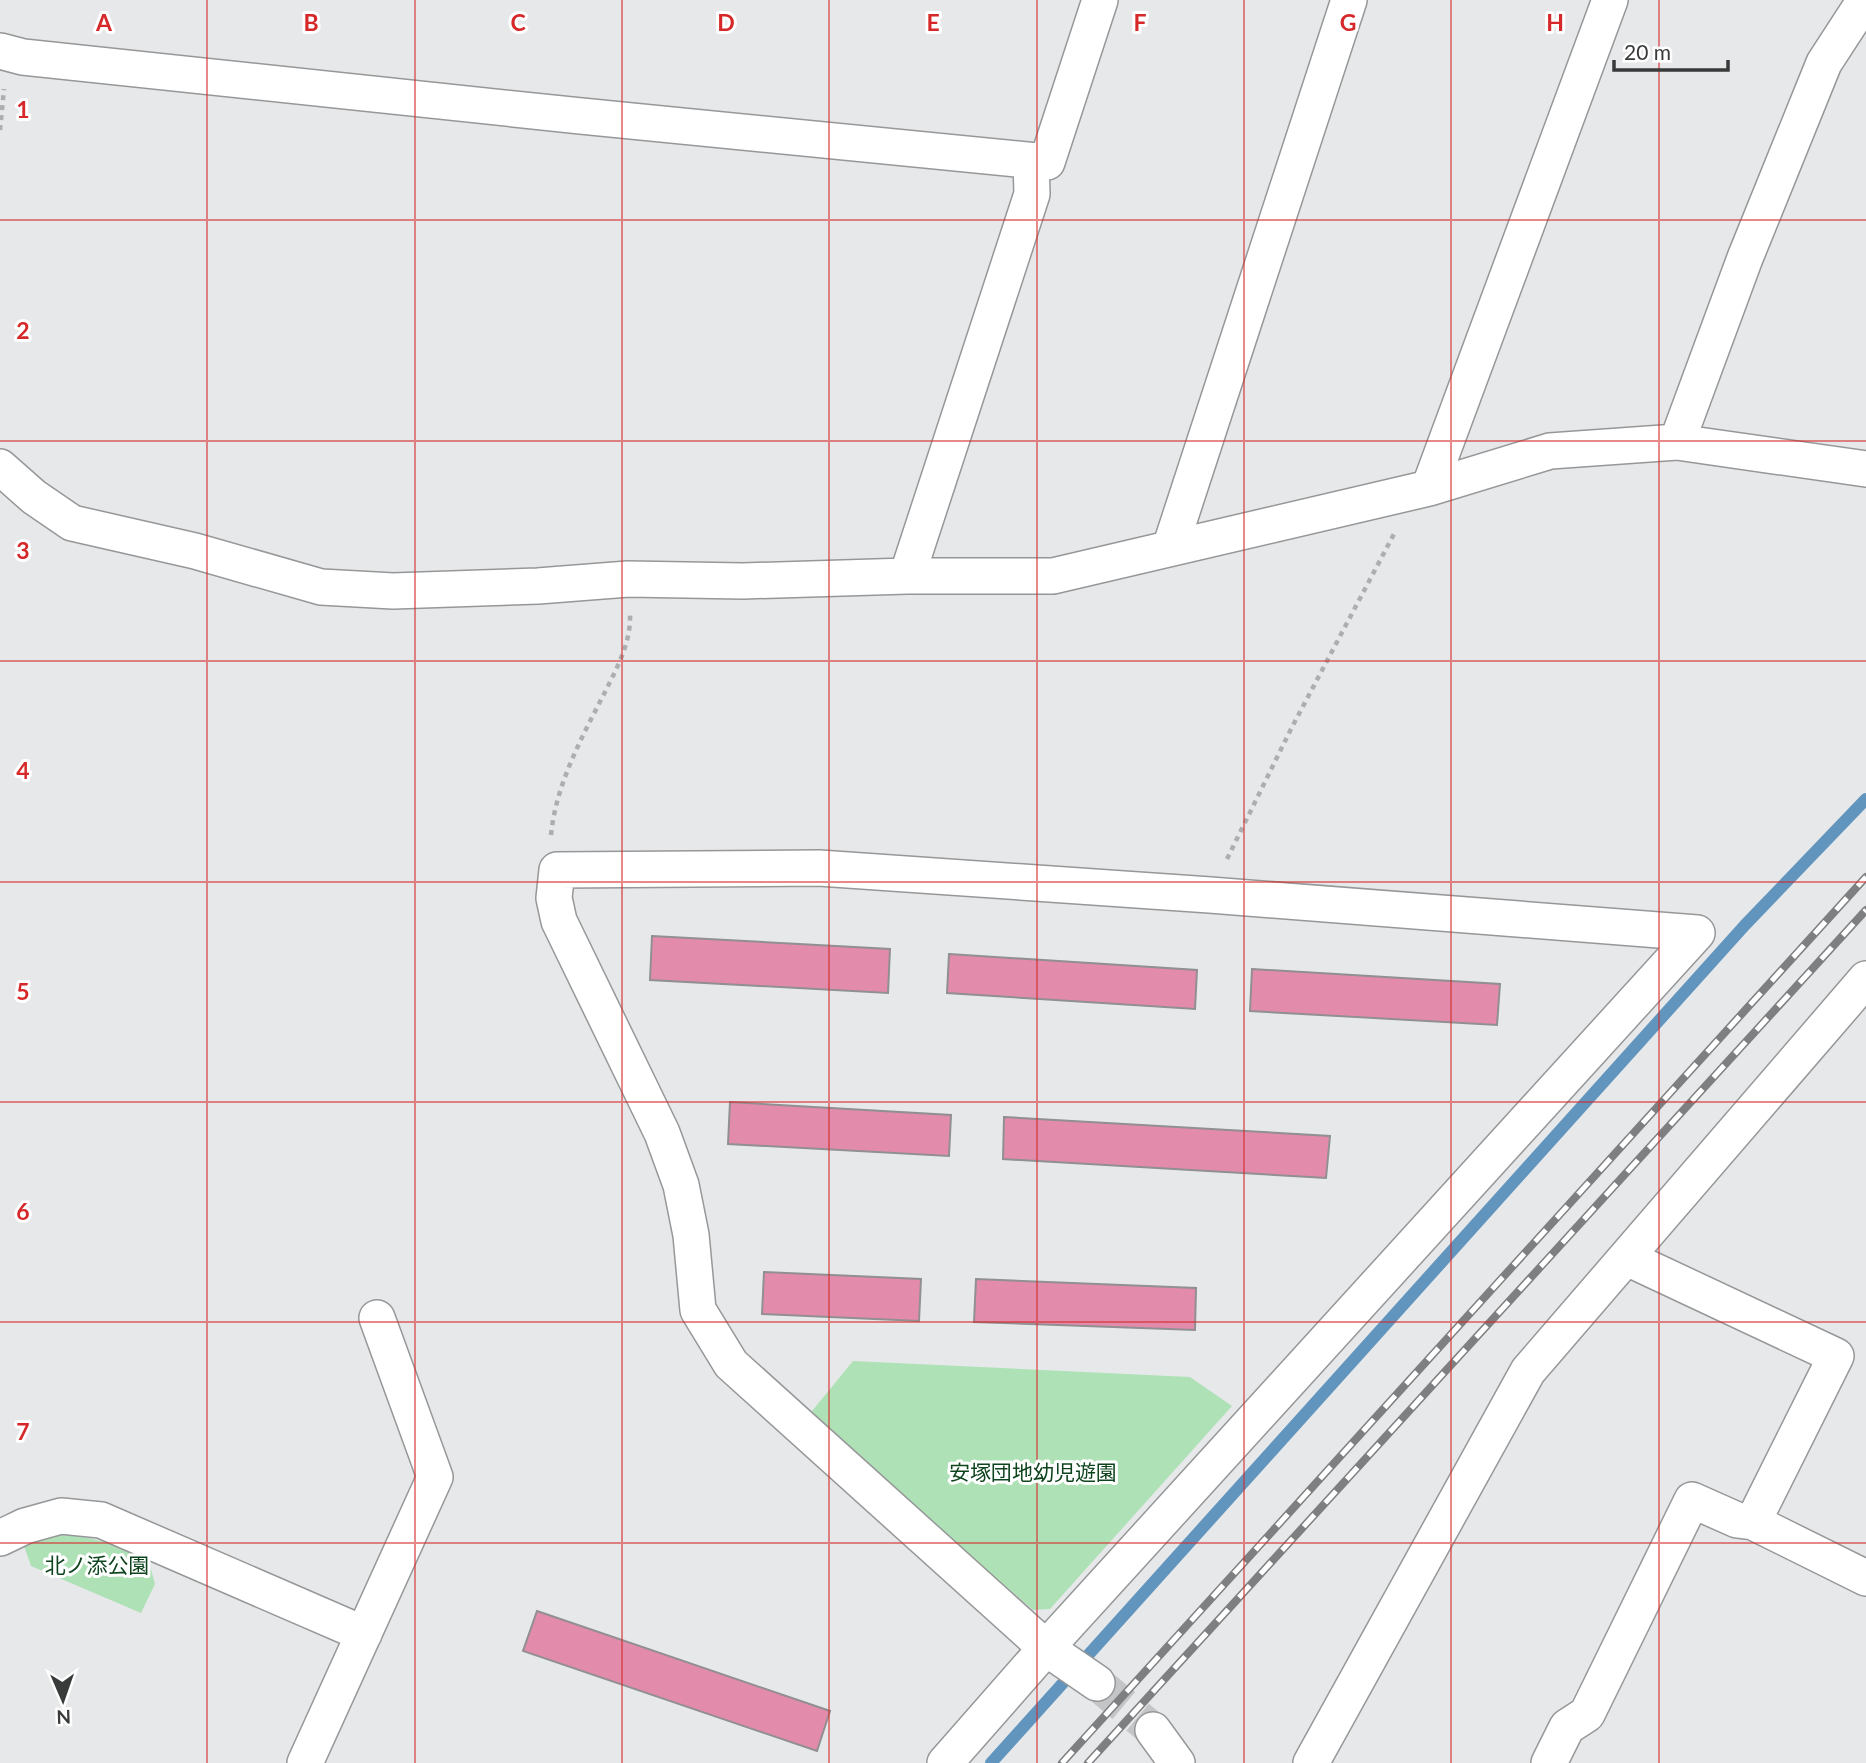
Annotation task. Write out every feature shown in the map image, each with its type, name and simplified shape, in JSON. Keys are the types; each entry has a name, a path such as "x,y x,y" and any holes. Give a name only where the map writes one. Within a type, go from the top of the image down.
{"street":[{"path":"0,51 23,57 1047,162 1100,0"},
{"path":"1170,548 1349,0"},
{"path":"1423,489 1610,0"},
{"path":"1677,442 1745,258 1824,63 1865,0"},
{"path":"907,576 1032,194 1031,161"},
{"path":"0,467 34,497 72,523 195,551 321,587 406,591 538,586 628,579 743,581 907,576 1053,576 1423,489 1549,450 1677,442 1866,469"},
{"path":"945,1763 1074,1667 1697,933 1210,894 819,867 557,870 554,898 559,921 662,1133 681,1185 691,1235 698,1310 731,1364 1074,1667"},
{"path":"1311,1763 1528,1371 1853,1010 1866,979"},
{"path":"1627,1258 1836,1356 1753,1522"},
{"path":"305,1763 435,1477 377,1318"},
{"path":"1549,1763 1567,1727 1587,1714 1692,1500 1737,1520 1753,1522 1866,1578"},
{"path":"0,1538 25,1526 61,1517 101,1520 364,1634"},
{"path":"1153,1730 1177,1763"}],"path":[{"path":"1210,894 1291,729 1423,489"},
{"path":"557,870 551,838 553,812 560,788 617,670 631,627 628,579"}],"green space":[{"name":"安塚団地幼児遊園","path":"853,1361 1190,1377 1232,1406 1050,1609 1033,1610 813,1419 812,1411"},
{"name":"北ノ添公園","path":"58,1535 105,1542 149,1562 155,1584 141,1613 31,1566 24,1546"}],"building":[{"path":"652,936 890,949 888,993 650,980"},
{"path":"949,954 1197,970 1195,1009 947,993"},
{"path":"1252,969 1500,984 1497,1025 1250,1011"},
{"path":"730,1102 951,1115 949,1156 728,1144"},
{"path":"1004,1117 1330,1136 1326,1178 1003,1159"},
{"path":"764,1272 921,1279 919,1321 762,1314"},
{"path":"976,1279 1196,1288 1195,1330 974,1322"},
{"path":"537,1611 830,1711 817,1751 523,1651"}],"waterway":[{"path":"991,1763 1745,925 1866,799"}],"tunnel":[{"path":"1097,1683 1153,1730"}],"railway":[{"path":"1062,1763 1866,877"},
{"path":"1088,1763 1866,910"}]}
